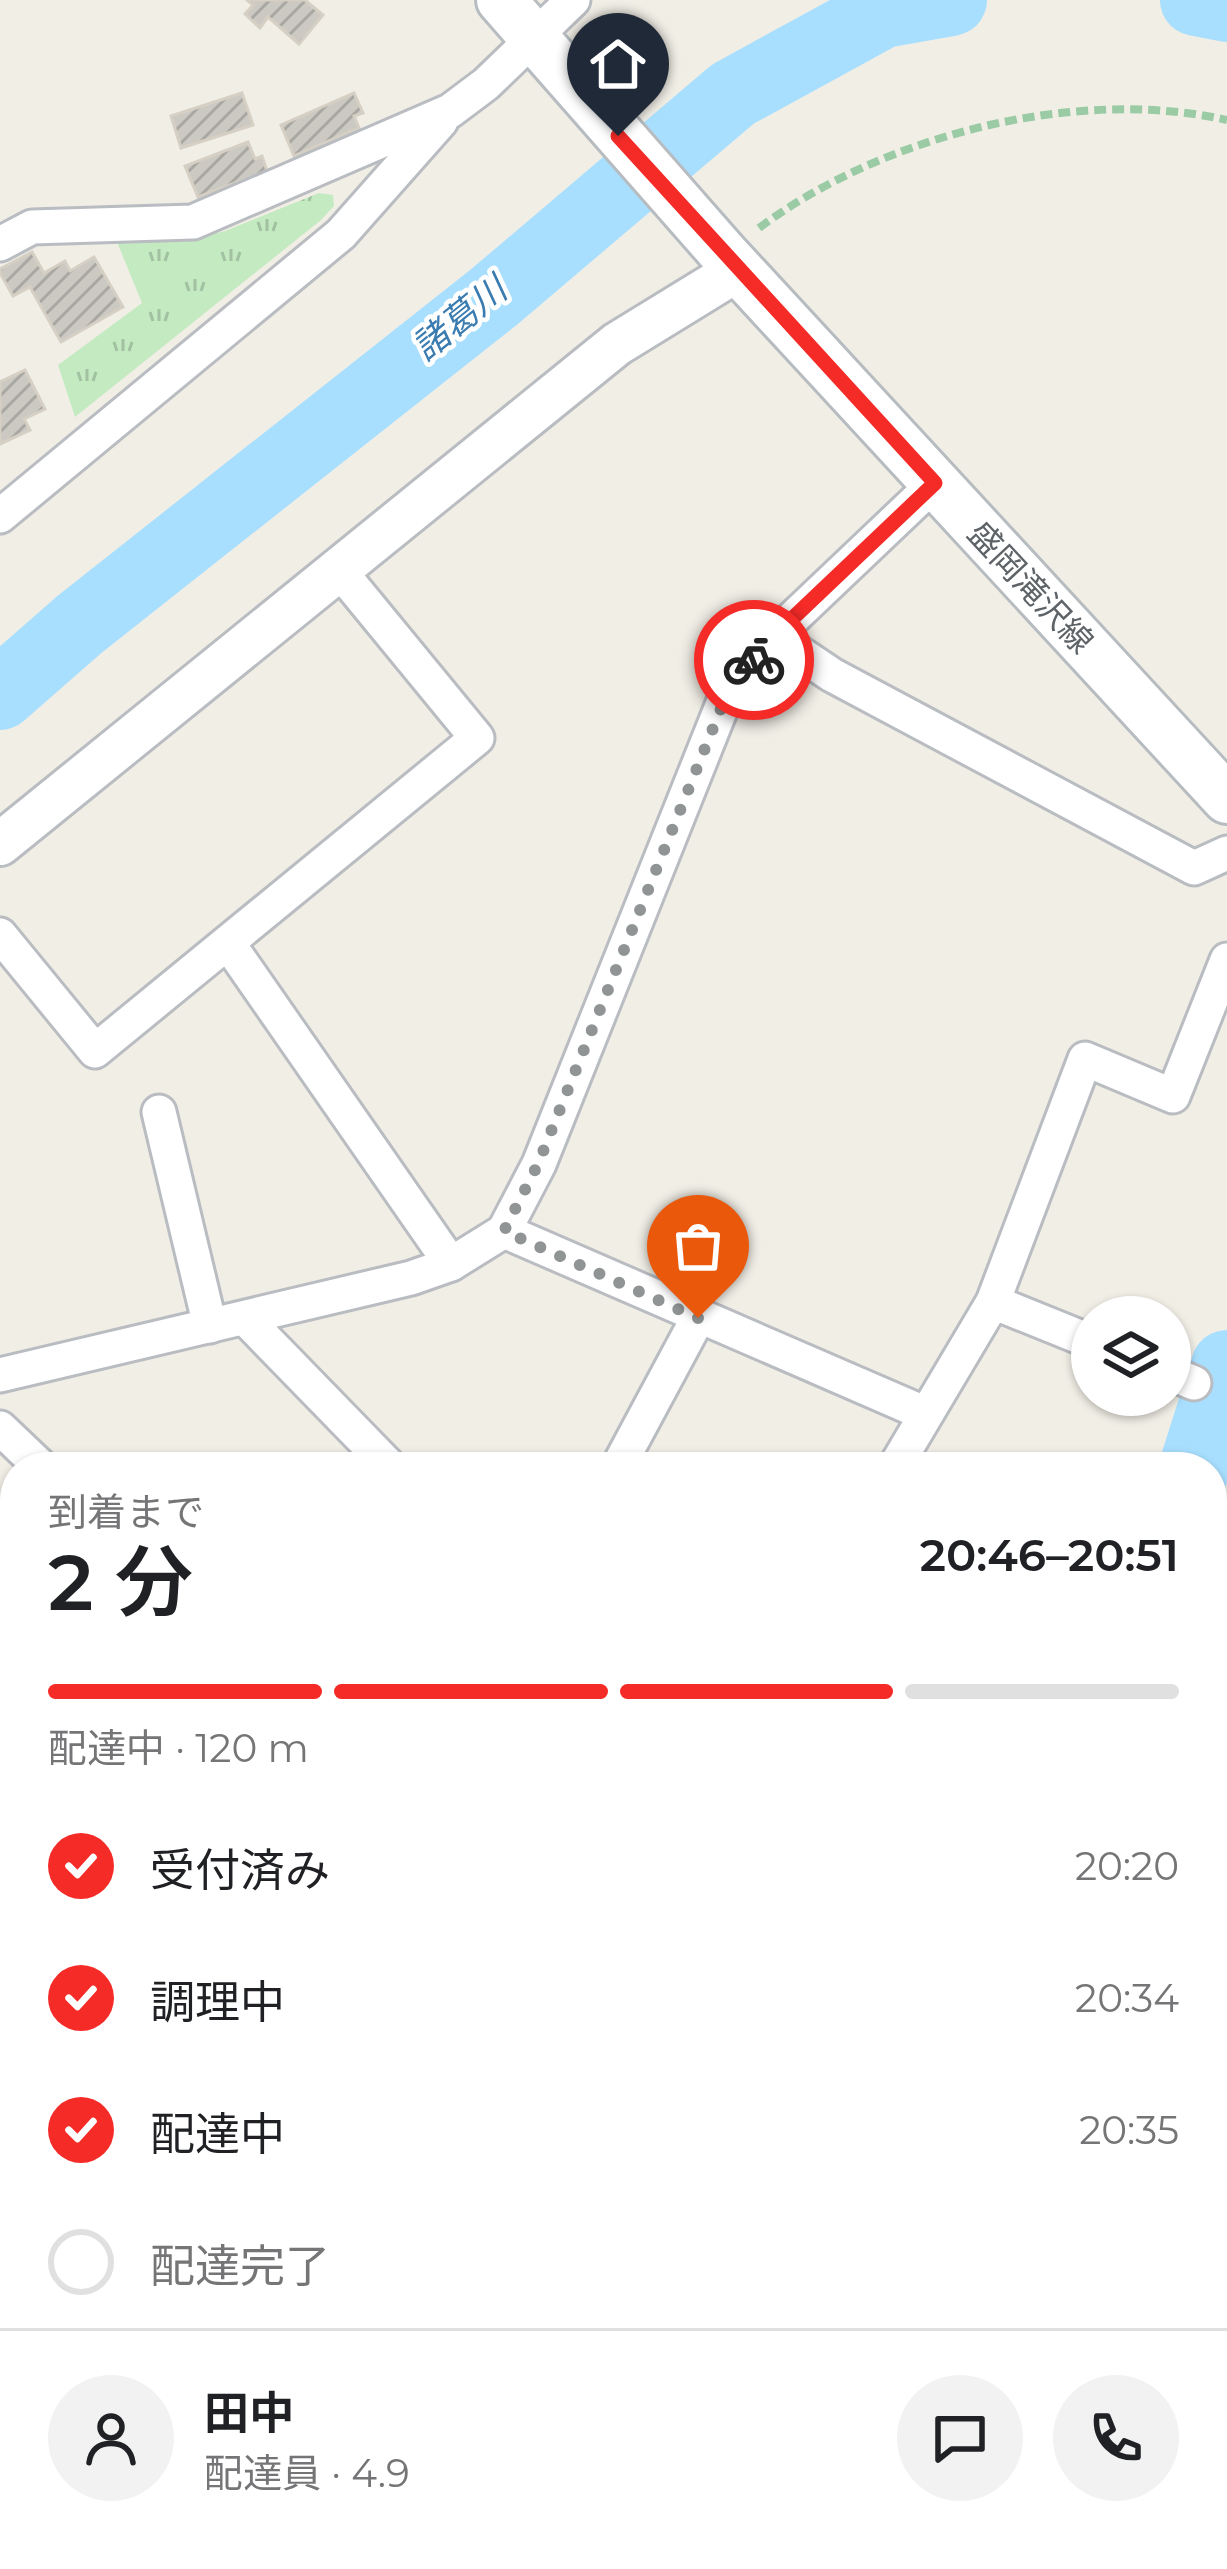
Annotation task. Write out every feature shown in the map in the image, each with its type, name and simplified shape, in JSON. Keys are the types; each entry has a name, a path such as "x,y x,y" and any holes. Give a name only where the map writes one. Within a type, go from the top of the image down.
{"main road":[{"name":"盛岡滝沢線","path":"501,0 724,254 1227,799"}],"street":[{"path":"0,244 32,227 193,222 450,111 546,54 573,0"},
{"path":"0,516 341,234 450,111"},
{"path":"0,844 724,254"},
{"path":"0,1376 411,1278 451,1264 504,1231 538,1164 728,691 774,636 935,483"},
{"path":"0,935 95,1051 477,738 339,569"},
{"path":"774,636 832,675 1194,868 1227,853"},
{"path":"228,943 451,1264"},
{"path":"904,1452 994,1302 1085,1059 1172,1096 1227,960"},
{"path":"159,1112 210,1326"},
{"path":"504,1231 926,1414"},
{"path":"994,1302 1071,1333"},
{"path":"245,1318 375,1452"},
{"path":"626,1452 698,1318"},
{"path":"0,1428 25,1452"}],"path":[{"path":"724,254 794,203 879,159 994,124 1096,110 1227,120"}],"green space":[{"path":"319,193 333,195 334,206 321,220 75,417 58,365 142,303 117,242 182,242 225,231"}],"building":[{"path":"247,0 305,0 323,15 299,44 268,17 260,28 245,14 253,5"},
{"path":"242,93 253,125 181,148 171,116"},
{"path":"354,93 363,113 354,116 359,128 294,156 281,125"},
{"path":"248,142 255,159 262,156 267,171 198,197 185,166"},
{"path":"32,252 44,273 65,261 70,271 94,257 123,307 61,342 30,287 13,296 0,273"},
{"path":"25,370 45,409 24,419 30,430 0,444 0,382"}],"waterway":[{"name":"諸葛川","path":"0,694 80,624 494,297 733,94 883,12 951,0"},
{"name":"諸葛川","path":"1196,0 1227,6"},
{"path":"1200,1452 1227,1366"}],"way so far":[{"path":"698,1318 504,1231 538,1164 728,691 754,660"}],"route":[{"path":"618,136 935,483 754,660"}]}
